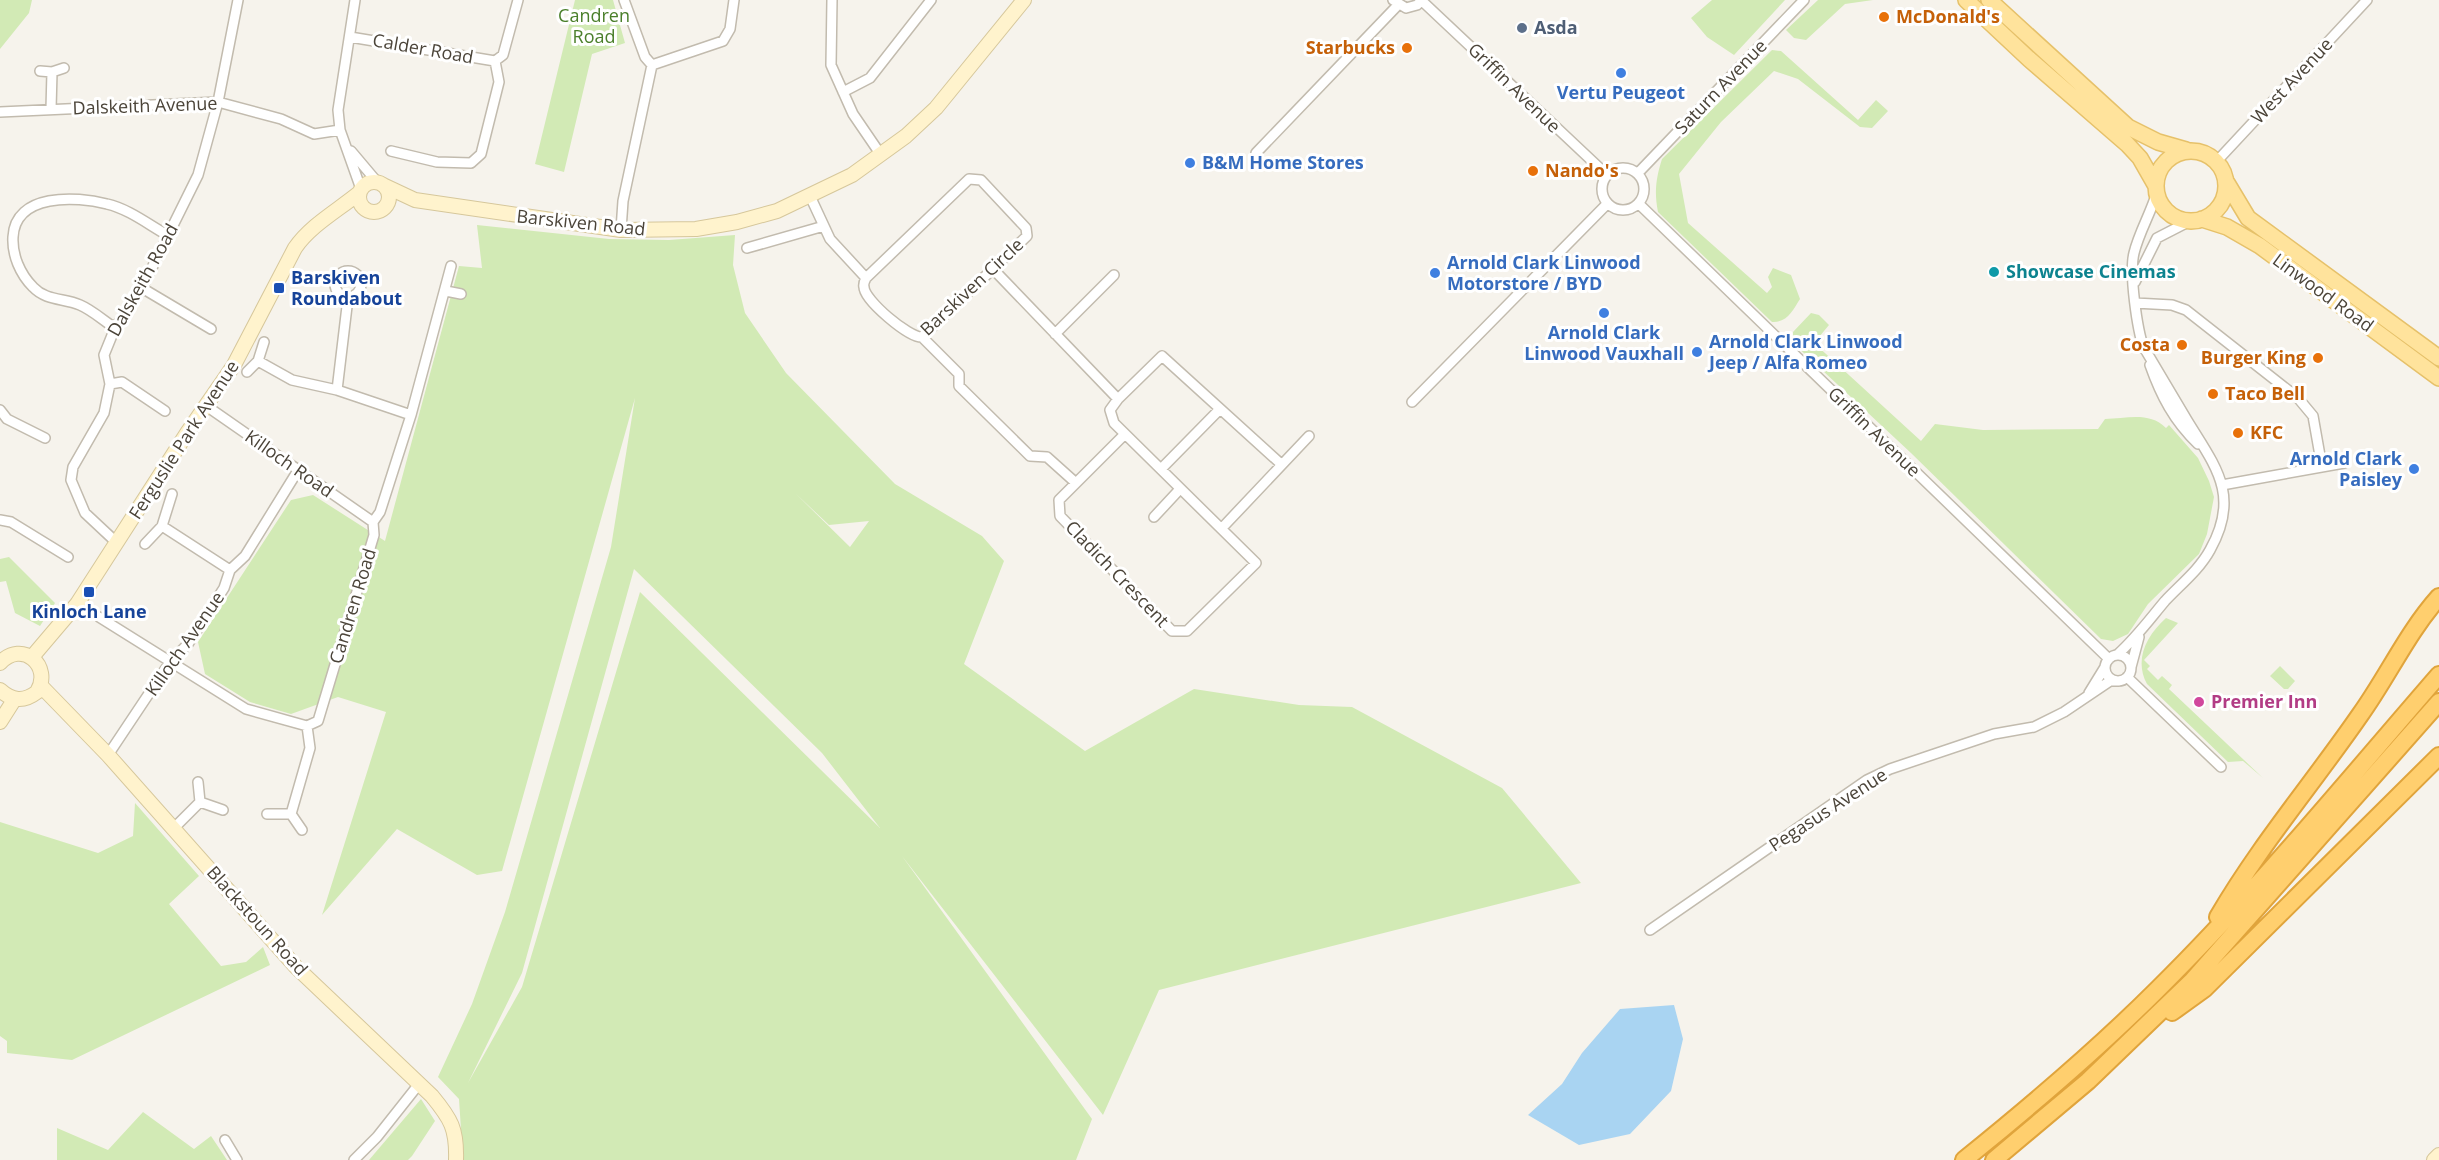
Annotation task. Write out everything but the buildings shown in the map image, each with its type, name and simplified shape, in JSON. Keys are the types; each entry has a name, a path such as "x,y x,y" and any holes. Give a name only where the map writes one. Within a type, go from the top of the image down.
{"highway":[{"path":"2202,945 2246,869 2359,717 2408,637 2439,597"},
{"path":"1964,1160 2075,1067 2202,945 2439,675"},
{"path":"1994,1160 2127,1045 2231,940 2439,702"},
{"path":"2127,1045 2204,989 2439,756"}],"main road":[{"path":"1966,0 2029,59 2127,144 2140,158 2168,212 2196,220 2221,205 2227,183 2217,161 2198,151 2158,142 2128,127 1989,0"},
{"path":"2156,189 2160,170 2166,160 2186,150"},
{"name":"Linwood Road","path":"2227,183 2248,218 2439,358"},
{"name":"Linwood Road","path":"2196,220 2227,227 2260,246 2439,378"}],"street":[{"name":"Dalskeith Road","path":"116,542 85,513 71,480 74,467 104,413 110,384 104,355 115,328 142,288 198,175 218,102 238,0"},
{"path":"348,147 381,184 389,198 377,211 363,208 348,147 340,130 338,110 355,0"},
{"path":"391,151 437,162 471,164 481,154 499,82 495,61 503,55 518,0"},
{"path":"624,0 645,57 652,65"},
{"path":"652,65 723,41 730,29 734,0"},
{"path":"832,0 831,65 853,114 881,155"},
{"path":"843,92 870,78 931,0"},
{"name":"Barskiven Road","path":"381,184 415,200 621,230 696,229 737,222 777,211 852,175 881,155 936,108 1024,0"},
{"path":"1256,153 1396,2 1413,7 1422,0"},
{"name":"Griffin Avenue","path":"1422,0 1607,175"},
{"name":"Saturn Avenue","path":"1638,173 1804,0"},
{"name":"West Avenue","path":"2217,161 2367,0"},
{"name":"Calder Road","path":"350,37 495,61"},
{"path":"621,230 623,201 652,65"},
{"path":"40,71 52,72 64,68"},
{"name":"Dalskeith Avenue","path":"51,109 52,72"},
{"name":"Dalskeith Avenue","path":"0,112 218,102 281,119 315,134 340,130"},
{"path":"1624,168 1638,173 1645,190 1639,204 1624,210 1607,204 1602,191 1607,175 1624,168"},
{"name":"Barskiven Circle","path":"969,179 981,180 1026,228 1027,236 922,337 902,329 866,295 863,286 866,278 969,179"},
{"path":"360,191 369,183 381,184"},
{"path":"2088,695 2110,660 2139,634 2210,550 2222,522 2224,502 2222,485 2211,456 2143,345 2135,303 2134,254 2156,189"},
{"name":"Ferguslie Park Avenue","path":"32,657 77,604 246,345 295,248 306,232 326,220 360,191"},
{"name":"Barskiven Circle","path":"810,196 830,239 866,278"},
{"name":"Barskiven Road","path":"377,211 415,200"},
{"path":"115,328 80,305 42,294 32,287 19,267 13,248 13,232 18,218 38,202 79,201 107,204 169,236"},
{"path":"1412,402 1607,204"},
{"name":"Griffin Avenue","path":"1639,204 2110,660"},
{"name":"Ferguslie Park Avenue","path":"326,220 377,211"},
{"path":"2135,282 2157,238 2196,220"},
{"path":"747,248 824,226"},
{"name":"Candren Road","path":"307,726 318,721 374,535 373,522 380,512 411,415 447,291 451,266"},
{"path":"993,269 1118,399"},
{"path":"1055,334 1114,275"},
{"path":"142,288 211,329"},
{"path":"447,291 461,294"},
{"path":"337,390 348,298"},
{"path":"2135,303 2172,305 2186,310 2298,398 2313,416 2322,467"},
{"path":"922,337 959,374 959,386 995,424 1030,456 1047,457 1076,483"},
{"path":"247,372 258,361 264,342"},
{"path":"1281,464 1162,356 1118,399 1110,410 1114,423 1222,528 1309,436"},
{"path":"258,361 292,380 337,390 411,415"},
{"path":"110,384 122,382 165,411"},
{"name":"Killoch Road","path":"205,405 297,472 373,522"},
{"path":"1161,469 1220,409"},
{"path":"0,410 7,419 45,438"},
{"name":"Cladich Crescent","path":"1125,434 1059,500 1060,516 1172,631 1187,631 1256,563 1222,528"},
{"path":"2222,485 2344,464"},
{"name":"Killoch Avenue","path":"108,755 170,662 188,644 224,588 230,570 245,556 297,472"},
{"path":"1154,517 1180,489"},
{"path":"145,544 162,526 172,494"},
{"path":"0,520 11,522 68,557"},
{"path":"162,526 230,570"},
{"path":"99,617 246,709 307,726 310,748 291,814"},
{"path":"2123,679 2131,667 2139,634"},
{"path":"0,663 12,654 32,657 42,669 41,686 30,697 14,700 0,690"},
{"path":"2110,660 2128,659 2131,667"},
{"path":"2110,660 2110,678 2123,679 2221,767"},
{"name":"Pegasus Avenue","path":"1650,930 1867,780 1890,769 1994,734 2034,727 2058,716 2110,681 2123,679"},
{"name":"Blackstoun Road","path":"41,686 108,755 296,967 419,1084 451,1119 457,1139 456,1160"},
{"path":"0,722 14,700"},
{"path":"198,782 200,802"},
{"path":"174,828 200,802"},
{"path":"200,802 223,810"},
{"path":"267,814 291,814"},
{"path":"291,814 302,830"},
{"path":"354,1160 377,1137 419,1084"},
{"path":"225,1140 237,1160"},
{"path":"2434,1160 2439,1155"}],"green space":[{"path":"0,0 32,0 29,13 0,49"},
{"name":"Candren Road","path":"575,0 613,0 625,43 592,54 564,172 535,164"},
{"path":"1712,0 1785,0 1734,55 1707,37 1691,18"},
{"path":"1818,0 1873,0 1845,4 1806,40 1794,38 1786,30"},
{"path":"1772,50 1781,51 1858,120 1876,100 1888,111 1872,128 1860,127 1798,79 1774,71 1721,122 1679,174 1688,223 1767,293 1772,287 1768,277 1773,268 1791,275 1800,299 1786,318 1777,322 1772,322 1658,212 1656,191 1662,159"},
{"path":"477,225 609,239 669,240 735,235 733,265 745,313 786,373 895,484 982,536 1004,561 964,664 1085,751 1194,689 1299,705 1352,707 1502,788 1581,883 1159,990 1103,1115 902,856 1092,1119 1076,1160 463,1160 459,1099 438,1077 472,1004 505,912 611,547 635,398 502,871 477,875 397,829 322,915 386,712 338,697 291,714 250,702 205,674 198,642 291,500 313,495 385,541 459,266 482,268","holes":["795,493 829,525 869,521 850,547","634,569 822,753 880,828 640,592 522,987 468,1083 522,973"]},
{"path":"1811,313 1819,315 1829,325 1814,343 1921,441 1935,424 1983,430 2098,429 2105,419 2137,417 2152,419 2166,428 2169,425 2198,458 2214,497 2207,534 2199,554 2148,604 2128,634 2113,641 2101,639 1911,453 1793,343 1793,332"},
{"path":"9,557 55,603 40,626 15,613 6,581 0,582 0,559"},
{"path":"2166,618 2178,623 2144,660 2150,666 2147,669 2158,680 2162,676 2172,685 2169,689 2263,778 2243,761 2228,762 2147,684 2142,666 2144,649 2148,640"},
{"path":"2280,666 2295,681 2288,689 2284,689 2270,676"},
{"path":"135,803 199,876 169,904 221,966 246,962 263,947 270,965 72,1060 7,1053 7,1041 0,1036 0,822 98,853 133,836"},
{"path":"421,1099 435,1121 412,1156 408,1160 369,1160"},
{"path":"143,1112 194,1149 211,1136 227,1160 57,1160 57,1128 108,1150"}],"water":[{"path":"1674,1005 1683,1039 1671,1091 1630,1134 1579,1145 1528,1115 1562,1084 1582,1053 1620,1009"}],"place":[{"name":"McDonald's","path":"1884,17"},
{"name":"Asda","path":"1522,28"},
{"name":"Starbucks","path":"1407,48"},
{"name":"Vertu Peugeot","path":"1621,73"},
{"name":"B&M Home Stores","path":"1190,163"},
{"name":"Nando's","path":"1533,171"},
{"name":"Showcase Cinemas","path":"1994,272"},
{"name":"Arnold Clark Linwood Motorstore / BYD","path":"1435,273"},
{"name":"Barskiven Roundabout","path":"279,288"},
{"name":"Arnold Clark Linwood Vauxhall","path":"1604,313"},
{"name":"Costa","path":"2182,345"},
{"name":"Arnold Clark Linwood Jeep / Alfa Romeo","path":"1697,352"},
{"name":"Burger King","path":"2318,358"},
{"name":"Taco Bell","path":"2213,394"},
{"name":"KFC","path":"2238,433"},
{"name":"Arnold Clark Paisley","path":"2414,469"},
{"name":"Kinloch Lane","path":"89,592"},
{"name":"Premier Inn","path":"2199,702"}]}
